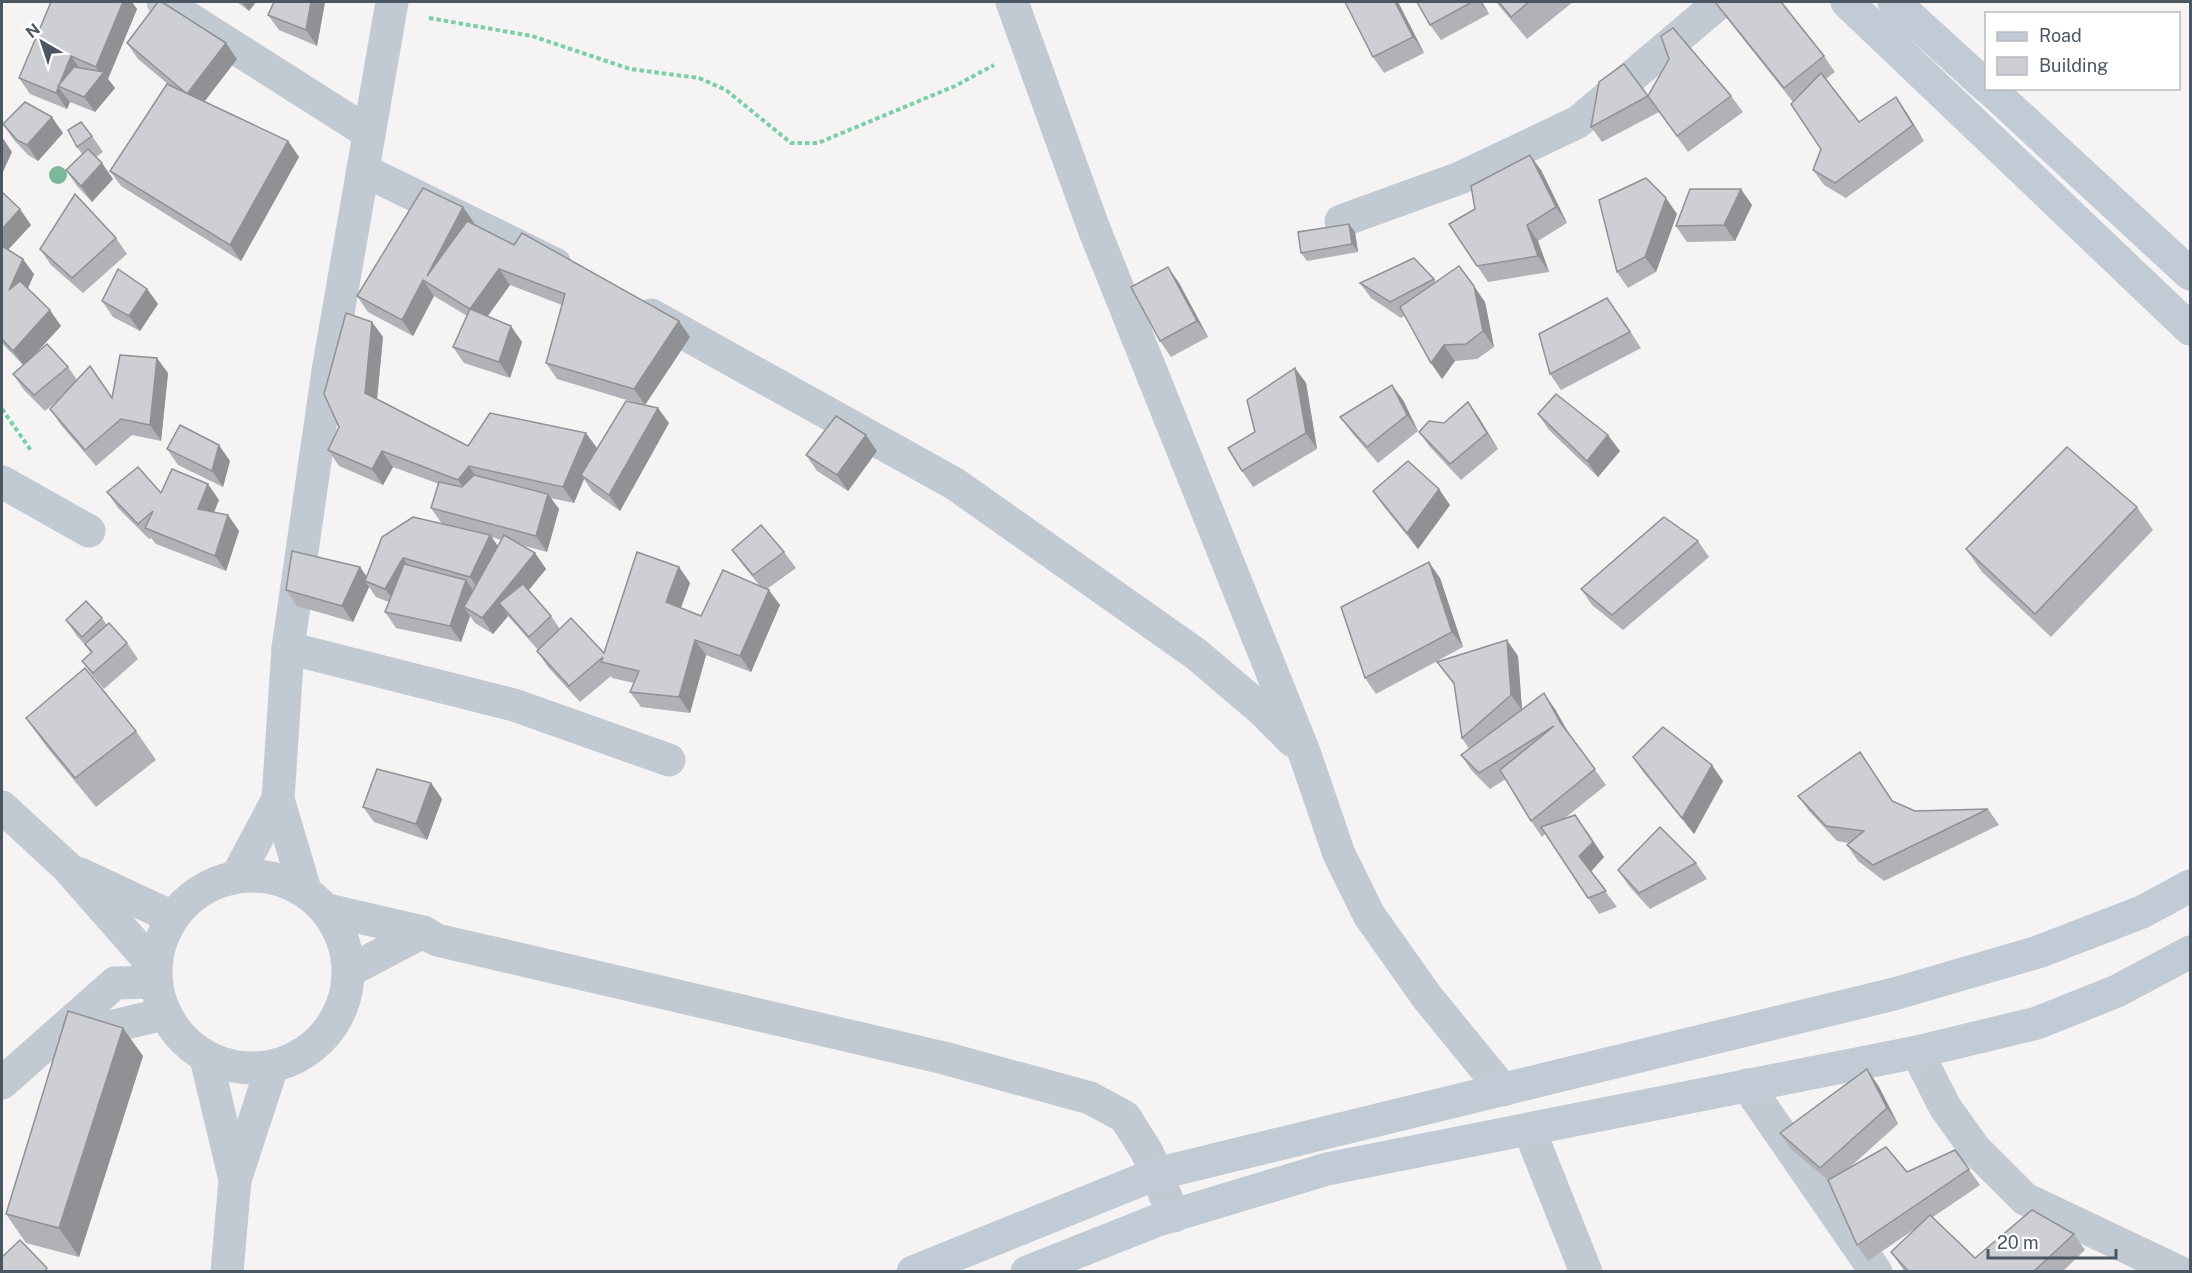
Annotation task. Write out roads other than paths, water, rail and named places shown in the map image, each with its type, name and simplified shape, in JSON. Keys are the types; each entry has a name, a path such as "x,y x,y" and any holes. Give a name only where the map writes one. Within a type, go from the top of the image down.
{"main road":[{"path":"1894,2 1985,84"},
{"path":"1853,3 2190,329"},
{"path":"1991,90 2190,274"},
{"path":"913,1272 1156,1174 1894,994 2038,952 2142,912 2190,886"},
{"path":"1027,1272 1174,1216 1327,1169 1917,1052 2037,1023 2117,991 2190,952"}],"street":[{"path":"163,2 369,133"},
{"path":"1012,2 1094,229 1304,752 1339,854 1369,915 1427,997 1503,1090"},
{"path":"1341,221 1460,178 1578,122 1720,2"},
{"path":"237,876 278,799 288,648 328,371 391,6"},
{"path":"363,170 578,276"},
{"path":"629,304 955,484 1196,654 1262,710 1304,752"},
{"path":"2,482 89,531"},
{"path":"288,648 514,705 669,760"},
{"path":"278,799 317,900 344,939 349,971 343,1004 327,1033 302,1055 272,1067 238,1069 206,1058 164,1014 155,974 160,940 172,916 201,890 237,876 261,876 285,880 317,900 423,932 437,940 944,1058 1090,1098 1125,1117 1147,1152 1174,1216"},
{"path":"2,807 68,868 155,974"},
{"path":"68,868 172,916"},
{"path":"349,971 423,932"},
{"path":"2,1083 44,1043 115,983 155,974"},
{"path":"44,1043 164,1014"},
{"path":"1917,1052 1945,1107 1975,1149 2025,1199 2179,1272"},
{"path":"206,1058 236,1180"},
{"path":"227,1272 236,1180 272,1067"},
{"path":"1747,1085 1876,1272"},
{"path":"1529,1129 1586,1272"}]}
